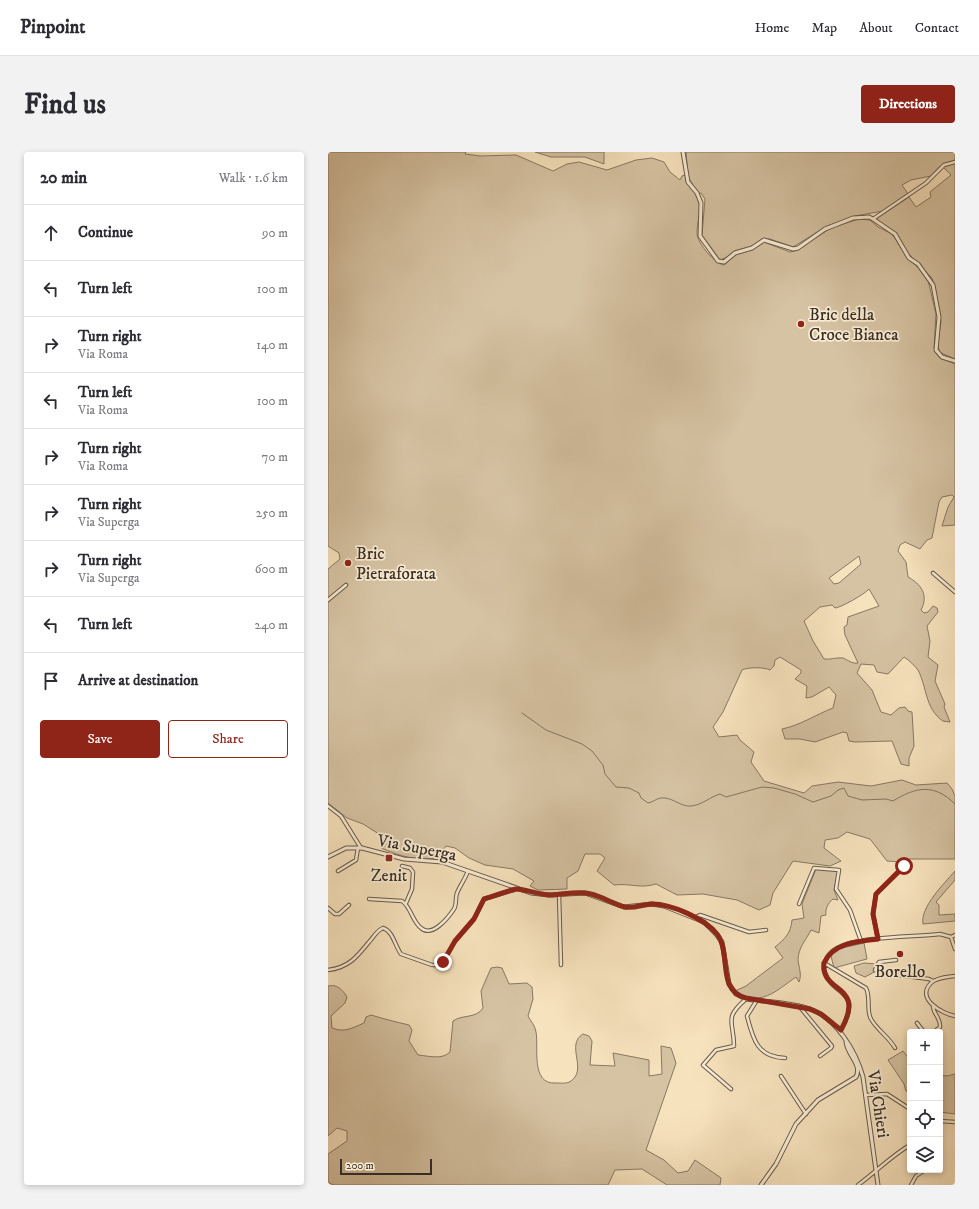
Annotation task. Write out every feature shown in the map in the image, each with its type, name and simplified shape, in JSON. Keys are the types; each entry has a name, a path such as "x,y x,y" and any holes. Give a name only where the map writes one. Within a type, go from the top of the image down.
{"street":[{"path":"683,152 688,182 701,203 700,236 714,258 720,262 727,260 735,252 752,248 764,240 793,249 798,248 819,232 838,223 852,218 869,217 895,234 909,258 918,264 934,285 939,317 935,346 938,353 955,362"},
{"path":"873,219 926,183 944,166 955,162"},
{"path":"933,573 955,592"},
{"path":"328,600 346,585"},
{"path":"328,806 341,816 360,848 356,860 338,871"},
{"name":"Via Superga","path":"328,857 346,848 360,848 404,858 442,862 531,893 549,895 585,893 629,908 652,904 664,906 696,917 709,926 722,942 728,984 736,994 746,998 799,1006 821,1014 841,1030"},
{"path":"878,939 873,914 876,894 902,869 905,863"},
{"path":"402,866 410,868 413,872 412,889 406,903"},
{"path":"800,904 814,868 839,870 836,890 850,910 861,941"},
{"path":"369,899 392,899 406,903 420,927 424,931 435,930 455,907 457,894 468,871"},
{"path":"328,970 338,969 352,961 383,928 387,929 401,954 432,965 438,965 443,962 455,941 474,919 484,899 517,889"},
{"path":"559,894 561,965"},
{"path":"328,908 335,914 339,914 349,905"},
{"path":"696,917 700,915 749,932 766,930"},
{"path":"841,1030 849,1013 849,1001 845,994 825,975 824,963 835,949 861,941 878,939 940,934 951,937 955,935"},
{"path":"951,937 955,949"},
{"path":"896,960 882,961 876,966 876,971 882,974 929,979 933,981 955,976"},
{"path":"824,963 866,988 870,1017 873,1023 888,1038 895,1048"},
{"path":"933,981 927,992 933,1006 933,1010 941,1023 938,1029"},
{"path":"730,1088 703,1065 716,1050 734,1046 731,1018 738,1006 746,998"},
{"path":"757,1000 747,1016 754,1043 773,1058 784,1058"},
{"path":"799,1006 832,1046 821,1054"},
{"path":"933,1006 940,1012 955,1016"},
{"path":"917,1023 922,1029"},
{"name":"Via Chieri","path":"841,1030 861,1067 878,1185"},
{"path":"761,1185 776,1164 793,1127 818,1100 856,1077 858,1069 846,1045 846,1040"},
{"path":"780,1076 806,1114"},
{"path":"866,1095 887,1094 907,1107"},
{"path":"943,1121 955,1122"},
{"path":"858,1185 876,1173 892,1157 907,1147"},
{"path":"911,1185 916,1176 920,1173"}],"shaded area":[{"path":"328,152 466,152 465,154 480,156 516,155 553,171 567,164 579,162 607,170 636,160 652,158 664,162 670,172 680,180 682,176 685,175 699,202 700,210 697,233 700,242 716,261 724,265 738,253 753,249 764,242 790,252 795,251 831,228 859,219 870,220 895,238 908,259 920,269 928,280 936,314 934,348 939,357 955,364 955,525 942,526 948,507 954,497 952,495 942,497 939,502 932,538 927,540 920,549 905,542 900,545 898,551 906,562 908,577 917,583 924,595 921,610 924,613 928,612 933,606 937,608 938,612 927,626 930,641 928,657 938,665 935,681 945,704 944,707 950,722 943,721 937,716 927,697 918,670 904,657 888,674 877,672 874,665 861,664 857,673 872,690 881,712 891,715 899,708 905,707 908,711 912,712 914,746 909,758 909,766 901,764 892,741 849,741 847,733 843,732 815,742 800,739 785,739 782,729 833,708 836,695 829,687 812,697 806,698 807,686 795,679 801,673 801,670 780,657 775,660 774,666 770,670 764,668 748,668 742,670 723,712 713,727 719,737 737,735 740,740 754,752 751,762 764,781 804,793 812,786 838,782 871,786 902,780 916,785 947,783 955,796 955,859 907,859 902,862 887,861 870,839 847,832 838,838 825,840 824,848 841,861 830,866 793,861 773,893 770,905 759,910 737,900 703,894 677,895 656,884 645,886 614,885 597,871 605,858 600,854 585,854 578,871 567,878 567,889 538,890 530,886 534,881 513,869 485,865 469,858 455,848 446,846 438,857 431,859 416,859 401,856 381,848 383,842 382,836 363,824 347,818 328,803 328,569 340,559 339,553 328,546","holes":["859,556 861,564 839,583 834,584 829,578","869,589 879,606 848,617 847,625 844,627 845,635 858,663 843,658 824,659 813,641 804,621 820,607 832,605 835,608 838,607 858,597"]},
{"path":"535,152 604,152 604,164 585,157 551,157"},
{"path":"686,152 955,152 955,160 939,167 931,176 911,180 902,185 908,194 883,211 855,216 827,226 793,247 770,239 762,239 750,247 734,251 727,257 720,260 702,235 705,199 701,193 699,194 688,177"},
{"path":"955,162 955,359 939,352 938,341 941,322 932,278 905,250 896,234 877,222 876,219 909,197 916,207 931,197 930,192 951,175 943,167"},
{"path":"816,869 838,871 834,890 838,900 833,899 828,904 826,908 826,915 821,916 819,933 811,930 801,948 798,956 800,974 799,982 796,977 775,992 760,998 744,996 735,991 746,986 783,958 775,947 787,935 792,920 804,918 802,904"},
{"path":"955,871 955,880 936,902 939,905 939,915 955,914 955,921 923,924 925,910 929,903"},
{"path":"864,943 867,959 834,968 831,956 838,949"},
{"path":"864,963 877,964 874,968 876,971 865,977 856,973 854,966"},
{"path":"491,968 502,968 509,984 527,983 532,987 533,999 528,1016 534,1025 536,1032 537,1064 539,1071 542,1078 548,1082 568,1083 576,1076 578,1064 576,1044 578,1039 583,1034 589,1036 592,1041 590,1065 615,1066 613,1053 649,1060 649,1076 662,1074 661,1046 671,1048 676,1063 646,1150 664,1160 678,1173 688,1171 695,1160 721,1178 720,1185 667,1185 642,1169 615,1170 608,1185 333,1185 328,1182 328,1154 347,1141 347,1131 337,1128 328,1136 328,986 339,988 347,997 345,1003 331,1016 332,1028 345,1030 352,1028 364,1023 366,1017 371,1015 409,1025 412,1030 409,1041 418,1055 439,1057 450,1052 453,1021 477,1014 483,1008 481,991"},
{"path":"903,1051 907,1056 907,1091 904,1084 888,1060"},
{"path":"955,1074 955,1114 943,1112 943,1075"}],"waterway":[{"path":"522,713 546,730 582,744 592,751 603,765 605,774 616,787 629,788 639,793 641,798 648,803 660,798 665,798 691,806 699,804 720,794 726,797 762,787 774,788 795,794 813,802 831,796 838,790 844,788 848,796 862,800 886,799 893,801 901,796 917,790 925,789 940,793 955,804"}],"place":[{"name":"Bric della Croce Bianca","path":"801,324"},
{"name":"Bric Pietraforata","path":"348,563"},
{"name":"Zenit","path":"389,858"},
{"name":"Borello","path":"900,954"}],"route":[{"path":"443,962 455,941 474,919 484,899 517,889 531,893 549,895 577,892 592,894 629,908 652,904 664,906 696,917 709,926 716,934 722,942 724,948 725,969 730,987 736,994 741,997 789,1004 810,1009 821,1014 835,1027 841,1030 849,1013 849,1001 845,994 825,975 824,963 832,951 839,947 861,941 878,939 873,914 876,894 904,866"}]}
